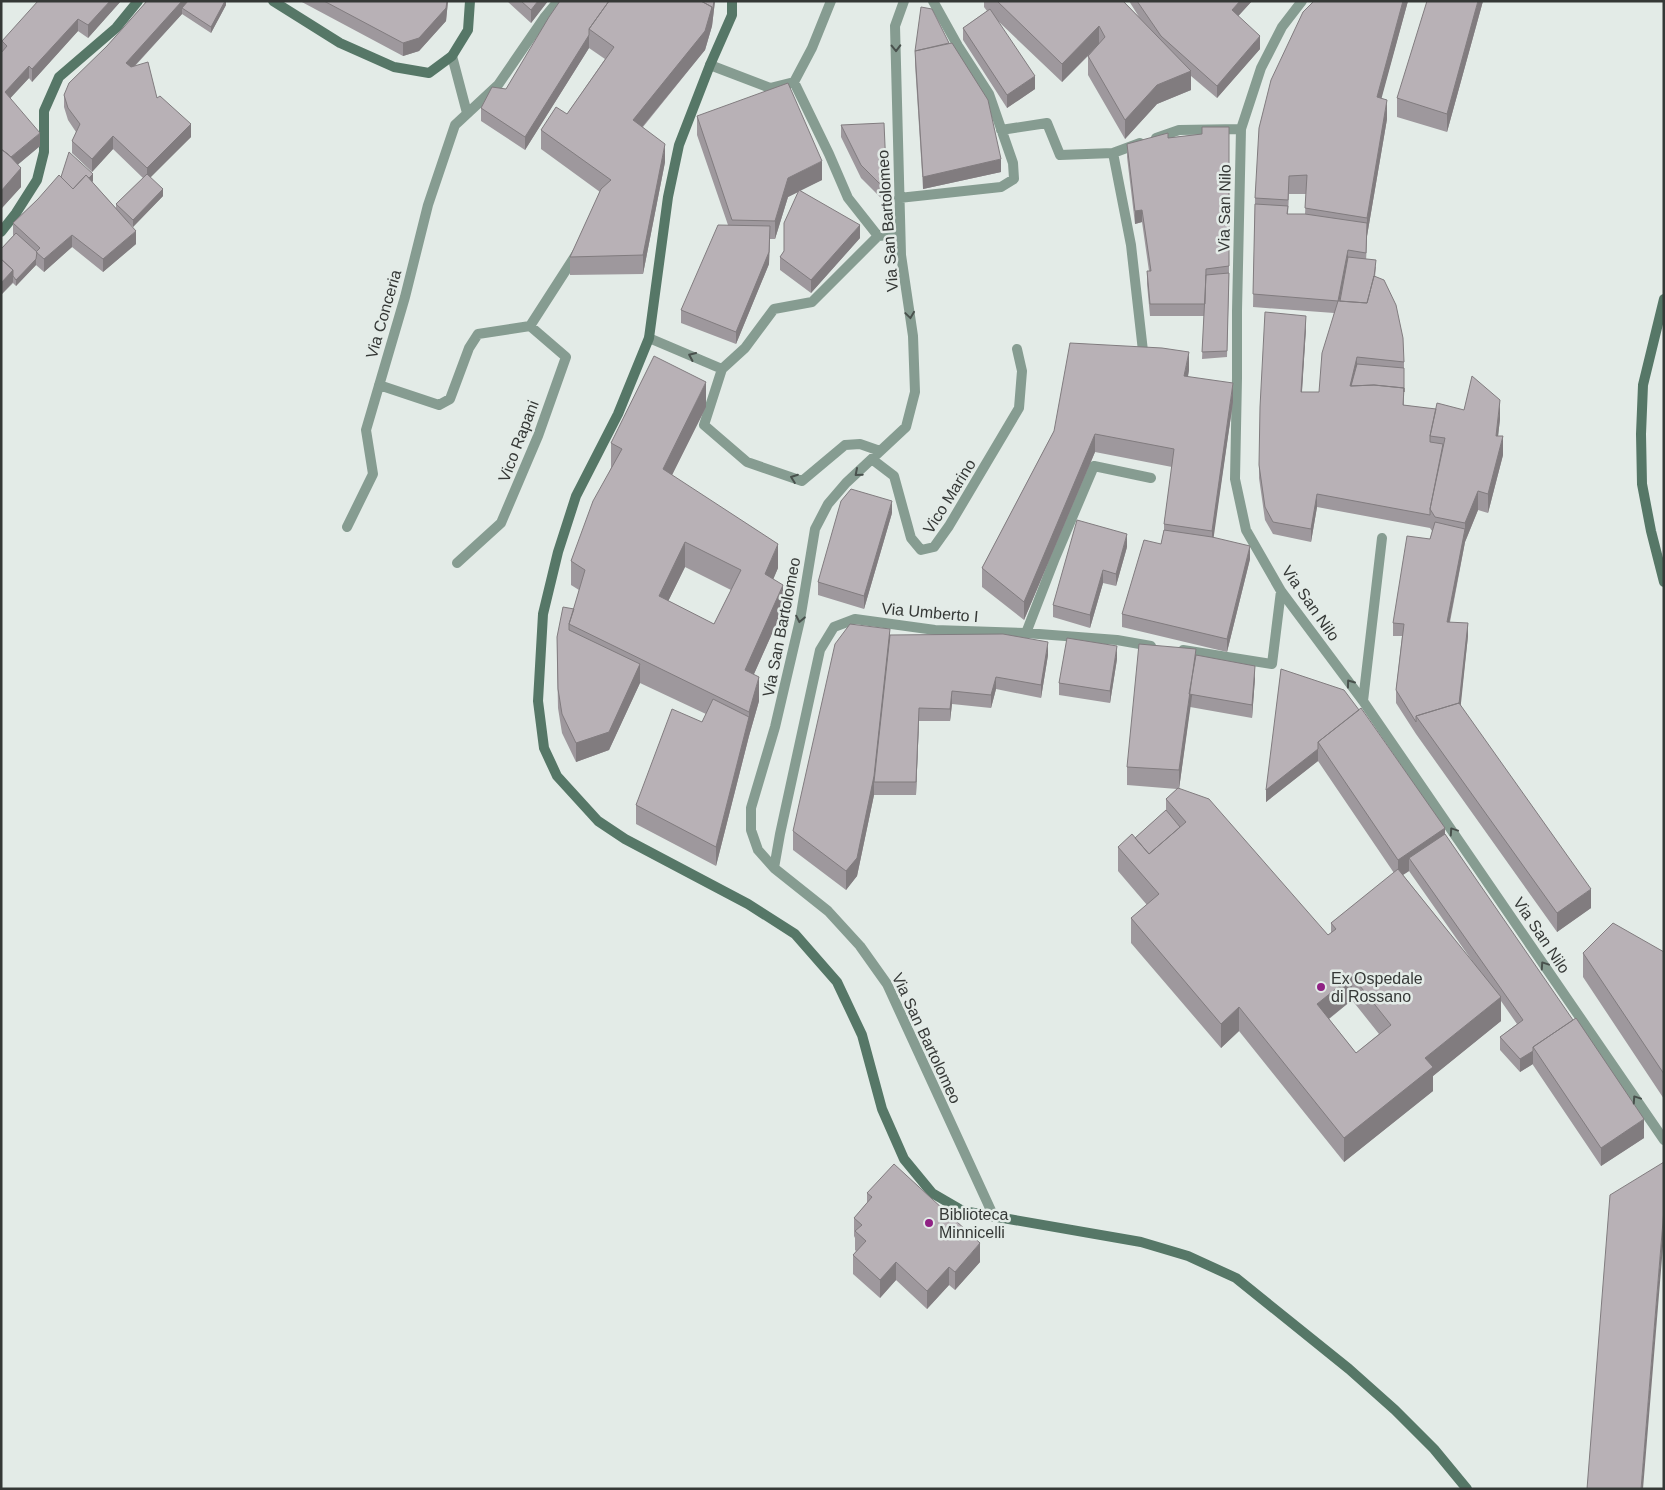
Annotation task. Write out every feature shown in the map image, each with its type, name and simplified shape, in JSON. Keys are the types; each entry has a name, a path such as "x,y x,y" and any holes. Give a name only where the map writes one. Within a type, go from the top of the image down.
{"main road":[{"path":"1,232 16,214 37,180 44,152 44,111 60,77 116,28 138,1"},
{"path":"273,1 340,43 394,67 429,73 452,56 468,30 470,1"},
{"path":"732,1 732,15 679,145 668,197 649,338 618,414 576,496 558,552 543,614 538,700 544,748 557,776 598,821 625,839 748,904 795,934 837,982 862,1035 882,1109 904,1159 932,1193 964,1211 1141,1242 1188,1256 1236,1278 1395,1410 1434,1449 1467,1489"},
{"path":"1664,299 1643,385 1641,434 1642,484 1651,531 1664,582"}],"street":[{"name":"Via Conceria","path":"347,526 373,474 366,430 405,297 428,205 455,125 498,85 544,18 558,1"},
{"path":"710,65 770,88 794,82 812,48 831,1"},
{"name":"Via San Bartolomeo","path":"904,1 895,26 900,234 901,255 913,336 915,392 906,427 846,484 828,504 815,529 800,620 775,727 751,808 751,830 758,850 774,868 828,911 860,946 887,984 994,1217"},
{"path":"899,198 1002,187 1014,179 1013,163 989,94 958,46 933,1"},
{"name":"Via San Nilo","path":"1302,1 1282,27 1261,68 1241,129 1235,479 1246,530 1281,591 1364,701 1664,1140"},
{"path":"452,56 467,113"},
{"path":"794,82 848,198 878,236"},
{"path":"1001,130 1047,123 1060,155 1113,153 1179,130 1241,129"},
{"path":"1113,153 1131,244 1143,351"},
{"path":"880,452 860,444 845,445 802,481 747,462 704,425 722,369 745,348 774,309 812,302 878,236 900,234"},
{"path":"379,385 439,405 450,398 470,348 478,334 530,326 582,245"},
{"name":"Vico Rapani","path":"457,563 501,523 538,436 566,357 530,326"},
{"path":"649,338 722,369"},
{"name":"Vico Marino","path":"873,460 894,476 911,538 921,550 934,547 949,526 1019,408 1022,371 1017,349"},
{"path":"1026,633 1094,466 1150,478"},
{"path":"1364,701 1382,538"},
{"name":"Via Umberto I","path":"774,868 820,650 834,627 855,619 936,630 1026,633 1117,640 1272,664 1281,591"}],"building":[{"path":"38,1 110,1 88,25 78,19 32,69 29,66 5,92 40,133 11,157 1,149 1,53 7,46 2,41"},
{"path":"147,1 182,1 126,63 131,67 148,62 157,98 160,96 191,124 147,168 113,136 92,159 72,141 80,124 68,108 64,95 69,83 107,46"},
{"path":"188,1 225,1 211,27 182,8"},
{"path":"324,1 447,1 446,8 419,38 403,43"},
{"path":"521,1 538,1 531,10"},
{"path":"560,1 609,1 589,29 589,35 525,137 481,108 492,87 506,89"},
{"path":"609,1 701,1 712,7 705,31 633,120 665,144 643,255 570,257 601,189 611,180 541,130 556,107 567,114 614,47 589,29"},
{"path":"701,1 714,1 712,13 712,7"},
{"path":"997,1 1123,1 1191,71 1157,85 1125,120 1088,56 1105,37 1099,26 1062,64"},
{"path":"1137,1 1240,1 1232,10 1260,36 1217,86 1161,36"},
{"path":"1314,1 1403,1 1377,97 1387,100 1367,218 1305,208 1307,175 1289,176 1288,200 1255,198 1259,128 1271,80 1303,12"},
{"path":"1427,1 1478,1 1447,114 1397,98"},
{"path":"921,7 932,9 949,43 915,51"},
{"path":"990,9 1035,76 1007,95 963,28"},
{"path":"952,43 988,100 1001,159 923,177 915,51"},
{"path":"788,83 822,161 788,178 775,221 732,220 697,116"},
{"path":"884,123 887,191 861,165 841,125"},
{"path":"1202,127 1229,127 1229,266 1206,269 1205,304 1150,304 1147,271 1151,271 1142,210 1135,211 1127,144 1168,133 1168,138 1202,134"},
{"path":"1,149 21,168 1,191"},
{"path":"69,152 93,174 89,178 86,175 73,189 61,177"},
{"path":"147,174 163,189 133,220 116,204"},
{"path":"59,175 73,189 86,175 136,231 103,259 72,235 44,259 36,252 40,248 13,223"},
{"path":"799,190 860,225 811,280 780,257 784,251 784,223"},
{"path":"1255,204 1288,206 1287,214 1305,214 1367,223 1366,253 1348,250 1338,301 1253,294"},
{"path":"718,225 770,226 769,252 736,332 681,310"},
{"path":"16,233 37,252 36,259 16,280 13,276 13,270 1,259 1,249"},
{"path":"1348,257 1376,260 1374,277 1367,303 1340,301"},
{"path":"1,259 13,270 1,283"},
{"path":"1229,273 1227,351 1202,352 1206,275"},
{"path":"1374,276 1384,280 1396,305 1403,338 1404,362 1357,357 1350,386 1374,385 1404,388 1403,405 1436,409 1430,442 1443,444 1430,515 1317,494 1311,529 1273,522 1265,507 1259,465 1265,312 1306,316 1301,392 1319,392 1322,353 1338,301 1367,303"},
{"path":"1070,343 1162,348 1189,352 1184,376 1233,383 1212,531 1164,524 1174,449 1095,434 1024,602 982,568 1054,431"},
{"path":"654,356 706,382 663,469 778,544 765,574 783,585 745,670 759,677 749,712 569,624 585,570 571,561 593,501 622,449 611,443","holes":["685,542 741,570 714,624 659,596"]},
{"path":"1357,364 1404,368 1404,388 1374,385 1351,386"},
{"path":"1472,376 1500,400 1496,436 1503,436 1488,494 1478,491 1465,523 1435,517 1430,509 1445,438 1430,436 1437,403 1464,410"},
{"path":"851,489 892,501 864,596 818,582 841,501"},
{"path":"1077,520 1127,534 1116,574 1103,570 1090,615 1053,605"},
{"path":"1435,522 1465,529 1447,622 1468,623 1459,704 1416,716 1416,722 1396,690 1404,624 1393,623 1407,536 1430,539"},
{"path":"1164,530 1212,537 1250,546 1227,639 1122,614 1144,540 1161,544"},
{"path":"563,607 574,609 569,630 640,664 609,732 576,743 562,714 558,689 557,637"},
{"path":"850,624 890,629 874,776 857,858 846,871 793,831 835,644"},
{"path":"1003,634 1048,642 1041,685 996,677 991,695 952,691 950,709 919,708 916,782 874,782 890,635"},
{"path":"1067,638 1117,646 1110,691 1059,683"},
{"path":"1139,644 1196,649 1179,770 1127,767"},
{"path":"1196,655 1255,666 1252,705 1189,694"},
{"path":"1281,669 1344,690 1359,710 1318,742 1318,749 1266,790"},
{"path":"713,699 749,717 716,847 636,805 672,709 702,722"},
{"path":"1459,703 1591,889 1557,913 1416,716"},
{"path":"1361,708 1445,828 1398,860 1318,742"},
{"name":"Ex Ospedale di Rossano","path":"1178,788 1209,799 1328,935 1336,929 1331,923 1398,869 1501,997 1425,1058 1433,1067 1344,1138 1239,1007 1221,1024 1131,918 1159,894 1118,847 1132,834 1149,854 1186,822 1166,799","holes":["1352,976 1391,1025 1356,1053 1317,1004"]},
{"path":"1166,810 1180,827 1149,854 1135,838"},
{"path":"1445,834 1573,1020 1533,1047 1533,1051 1520,1059 1500,1037 1523,1020 1409,858"},
{"path":"1613,923 1664,952 1664,1074 1583,953"},
{"path":"1576,1018 1644,1119 1601,1148 1533,1047"},
{"path":"1664,1162 1664,1209 1641,1489 1587,1489 1610,1195"},
{"path":"894,1164 980,1243 955,1272 949,1267 927,1291 896,1262 880,1280 853,1255 866,1241 855,1231 862,1225 854,1218 872,1197 867,1193"}],"place":[{"name":"Ex Ospedale di Rossano","path":"1321,987"},
{"name":"Biblioteca Minnicelli","path":"929,1223"}]}
